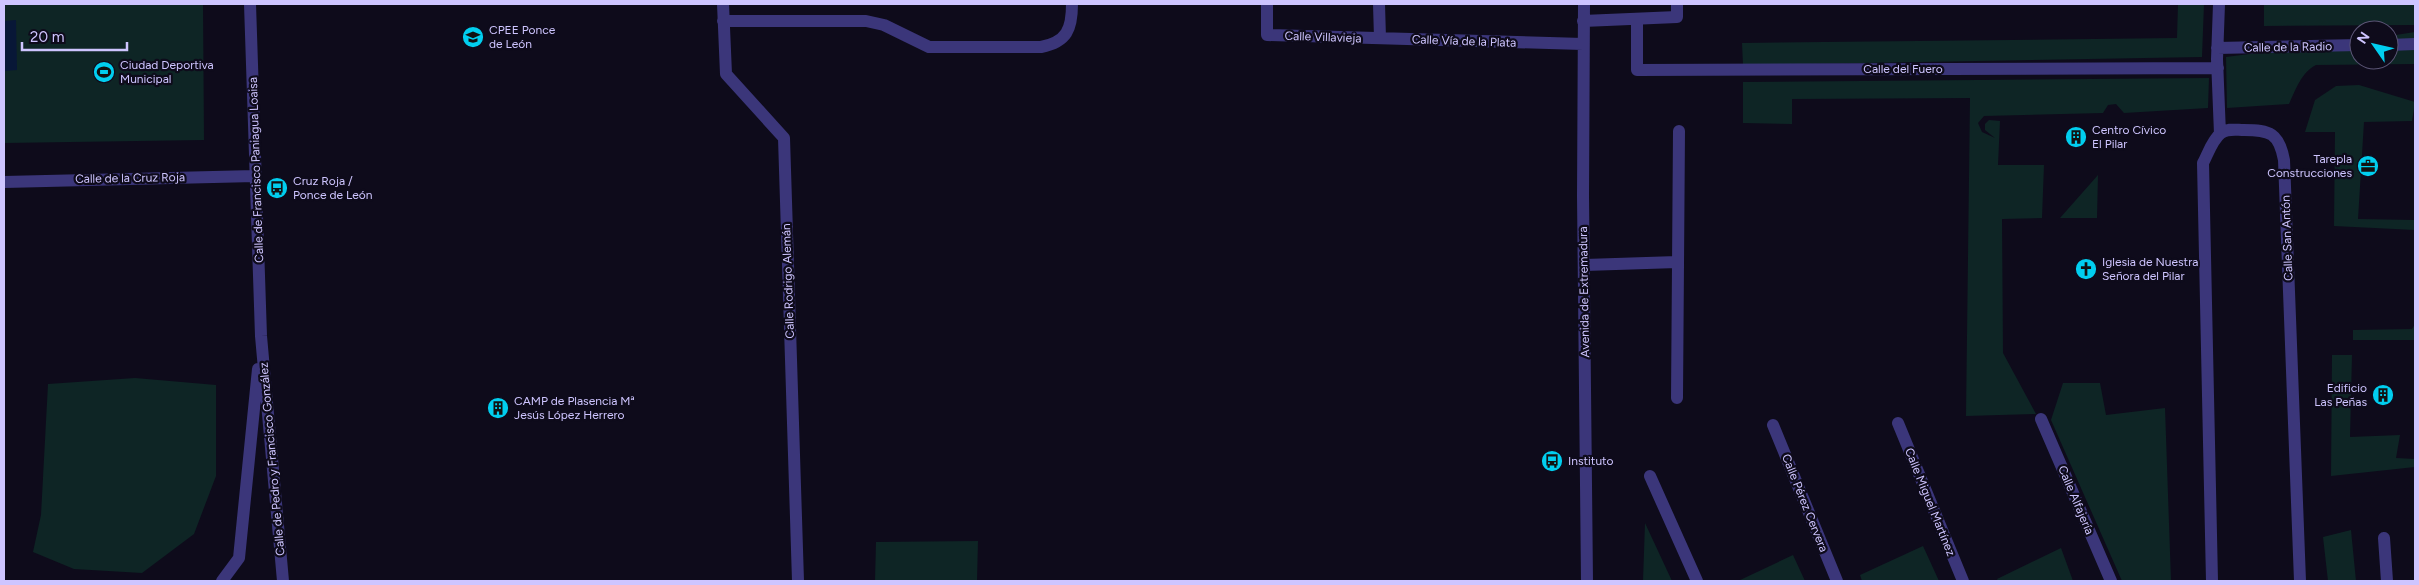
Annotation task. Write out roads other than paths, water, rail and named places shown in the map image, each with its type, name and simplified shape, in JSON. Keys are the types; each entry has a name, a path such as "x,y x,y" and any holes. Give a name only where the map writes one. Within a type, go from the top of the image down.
{"street":[{"name":"Calle de Francisco Paniagua Loaisa","path":"250,4 261,336"},
{"name":"Calle Rodrigo Alemán","path":"723,4 726,74 784,138 798,581"},
{"path":"723,21 866,21 884,25 929,47 1041,46 1055,44 1066,34 1072,18 1072,4"},
{"name":"Calle Villavieja","path":"1268,4 1267,35 1380,38"},
{"path":"1379,4 1380,38"},
{"name":"Avenida de Extremadura","path":"1584,4 1582,196 1585,265 1587,581"},
{"path":"1583,21 1677,17 1677,4"},
{"path":"2212,581 2203,163 2220,134 2217,58 2219,4"},
{"name":"Calle del Fuero","path":"1636,20 1637,70 2217,58"},
{"name":"Calle Vía de la Plata","path":"1380,38 1583,44"},
{"path":"2399,45 2415,44"},
{"name":"Calle de la Radio","path":"2217,58 2349,46"},
{"name":"Calle San Antón","path":"2220,134 2228,130 2265,130 2275,137 2282,146 2300,581"},
{"path":"1677,398 1679,131"},
{"name":"Calle de la Cruz Roja","path":"4,182 255,176"},
{"path":"1585,265 1677,262"},
{"path":"222,581 240,558 261,336"},
{"name":"Calle de Pedro y Francisco González","path":"261,336 283,581"},
{"name":"Calle Alfajería","path":"2041,419 2111,581"},
{"name":"Calle Miguel Martínez","path":"1898,422 1963,581"},
{"name":"Calle Pérez Cervera","path":"1772,425 1837,581"},
{"path":"1650,476 1698,581"},
{"path":"2384,538 2387,581"}],"water":[{"path":"16,20 17,70 4,71 4,21"}],"place":[{"name":"CPEE Ponce de León","path":"473,37"},
{"name":"Ciudad Deportiva Municipal","path":"104,72"},
{"name":"Centro Cívico El Pilar","path":"2076,137"},
{"name":"Tarepla Construcciones","path":"2368,166"},
{"name":"Cruz Roja / Ponce de León","path":"277,188"},
{"name":"Iglesia de Nuestra Señora del Pilar","path":"2086,269"},
{"name":"Edificio Las Peñas","path":"2383,395"},
{"name":"CAMP de Plasencia Mª Jesús López Herrero","path":"498,408"},
{"name":"Instituto","path":"1552,461"}]}
